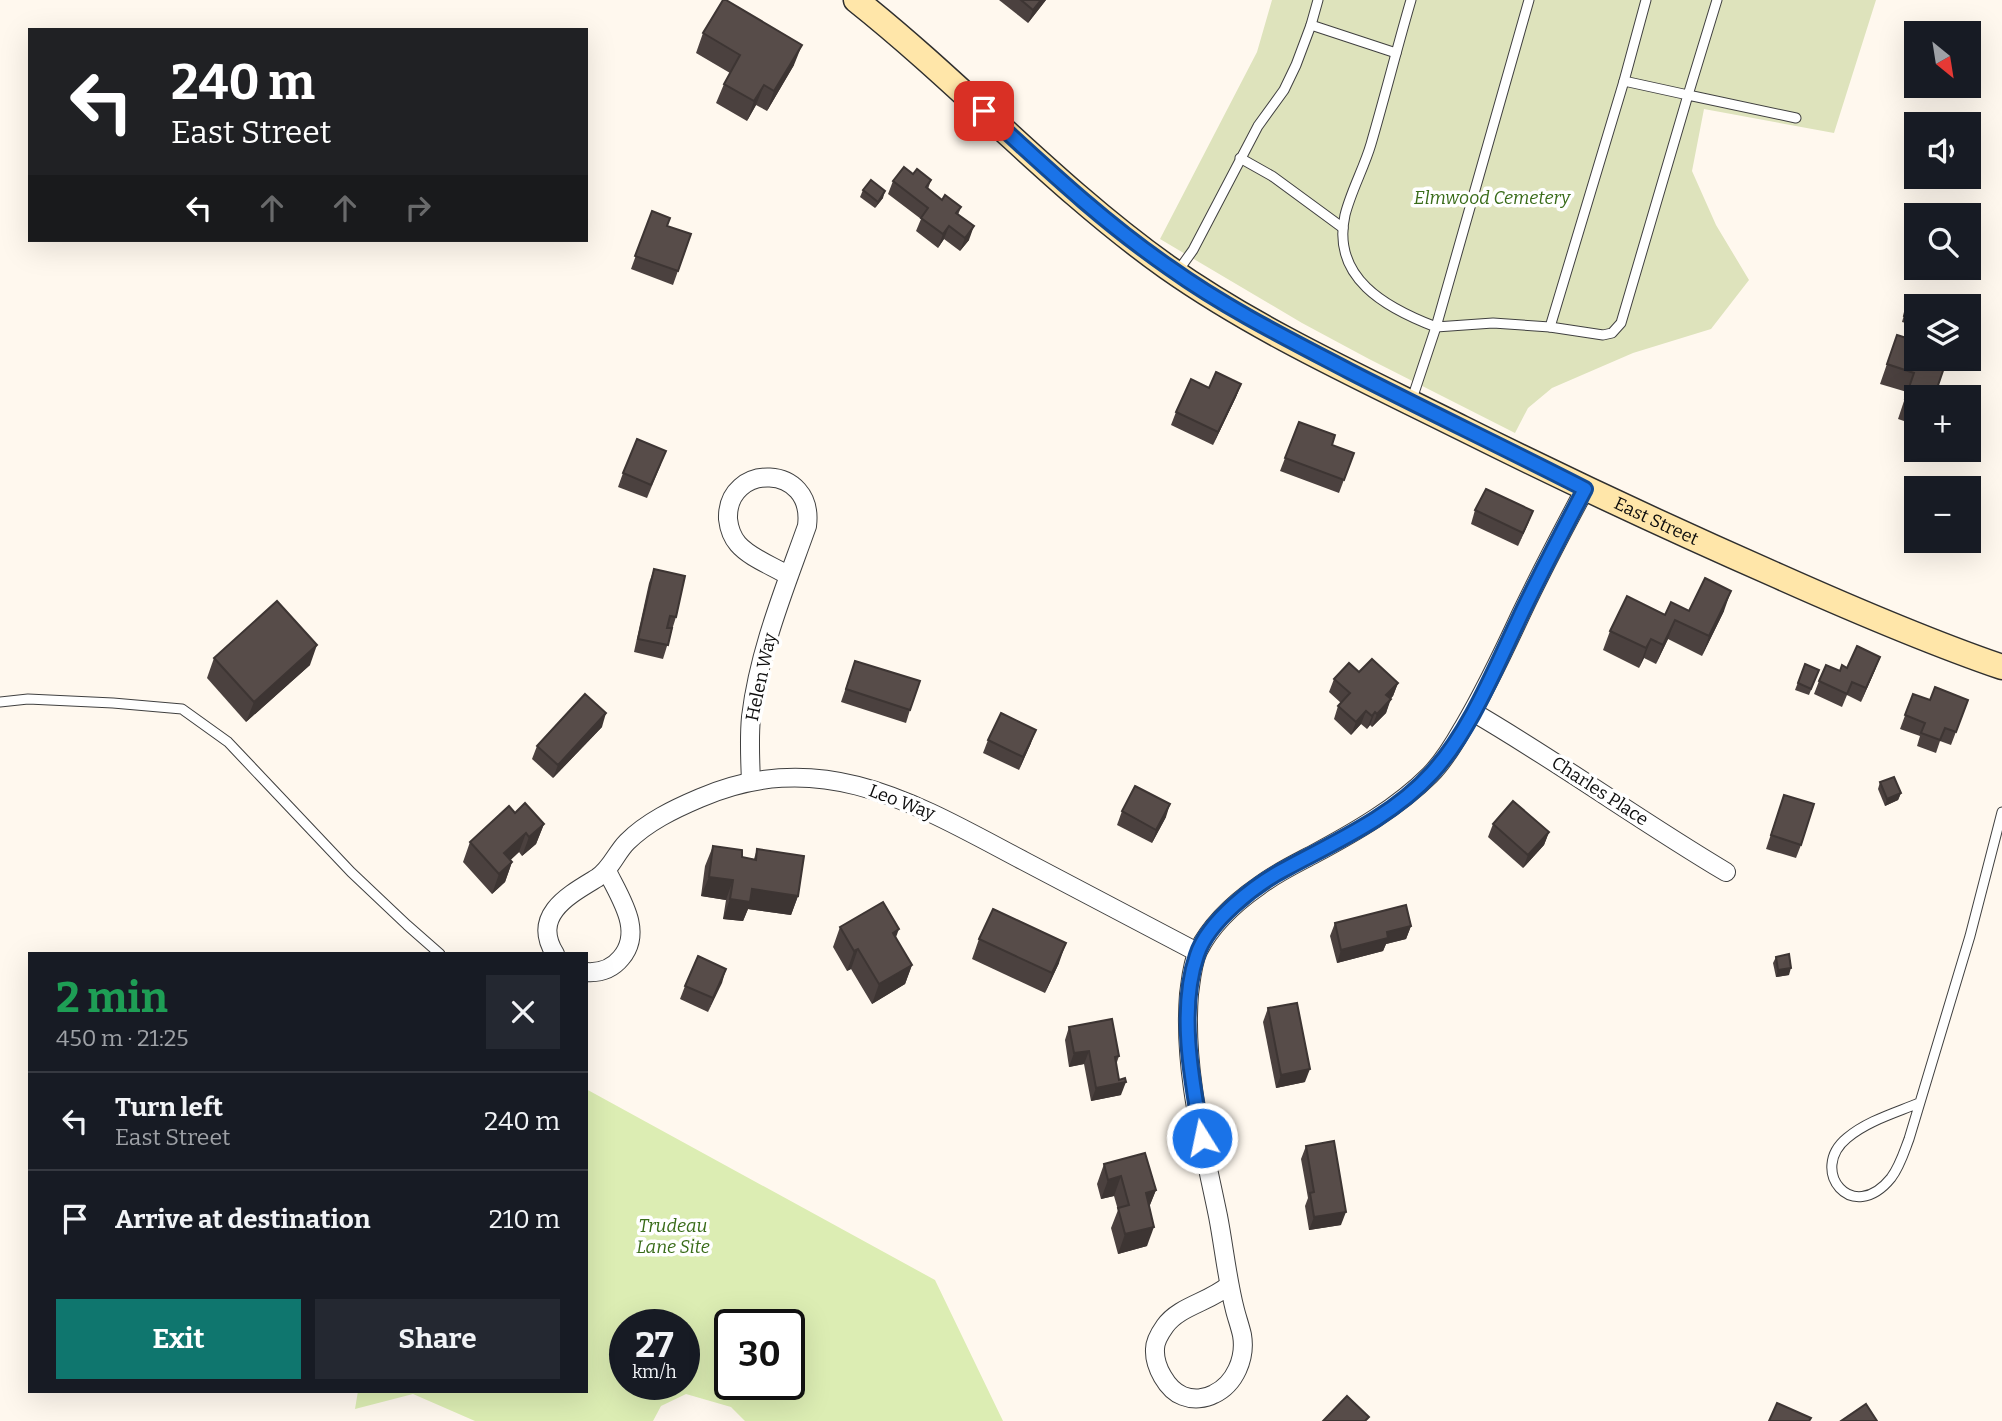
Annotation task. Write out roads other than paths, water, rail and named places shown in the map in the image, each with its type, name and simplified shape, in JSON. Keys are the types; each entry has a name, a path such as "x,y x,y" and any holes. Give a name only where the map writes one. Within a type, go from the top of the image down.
{"street":[{"name":"East Street","path":"856,0 1139,246 1259,324 1585,489 1860,612 2002,667"},
{"name":"Helen Way","path":"751,781 749,748 755,694 766,647 807,526 807,506 797,489 780,478 761,477 751,480 735,493 730,503 729,525 732,535 747,551 789,576"},
{"path":"1229,1285 1221,1293 1177,1315 1168,1322 1157,1340 1155,1350 1158,1365 1166,1381 1180,1395 1190,1398 1211,1396 1229,1383 1240,1362 1242,1337 1229,1285 1190,1064 1189,1002 1191,976 1197,952 1213,928 1233,906 1256,887 1343,838 1405,798 1432,773 1473,712 1585,489"},
{"name":"Charles Place","path":"1473,712 1726,872"},
{"name":"Leo Way","path":"550,952 548,929 555,908 564,899 607,871 625,844 650,824 702,797 751,781 810,776 842,781 895,797 928,811 1197,952"},
{"path":"588,972 600,972 619,961 627,951 631,939 628,914 607,871"}],"lane":[{"path":"1177,273 1193,250 1258,126 1284,90 1296,65 1318,0"},
{"path":"1411,0 1370,148 1346,212 1342,243 1352,269 1363,285 1380,301 1408,317 1436,327 1493,323 1608,335 1619,327 1639,266 1717,0"},
{"path":"1411,402 1436,327 1528,0"},
{"path":"1550,327 1646,0"},
{"path":"1311,25 1396,53"},
{"path":"1624,81 1796,118"},
{"path":"1240,158 1272,176 1343,228"},
{"path":"0,702 28,699 182,709 228,742 351,872 438,952"},
{"path":"1919,1103 1871,1123 1847,1138 1837,1148 1831,1168 1842,1191 1857,1198 1874,1192 1890,1179 1898,1166 1909,1139 1970,936 2002,812"}],"park label":[{"name":"Elmwood Cemetery","path":"1492,198"},
{"name":"Trudeau Lane Site","path":"673,1236"}]}
